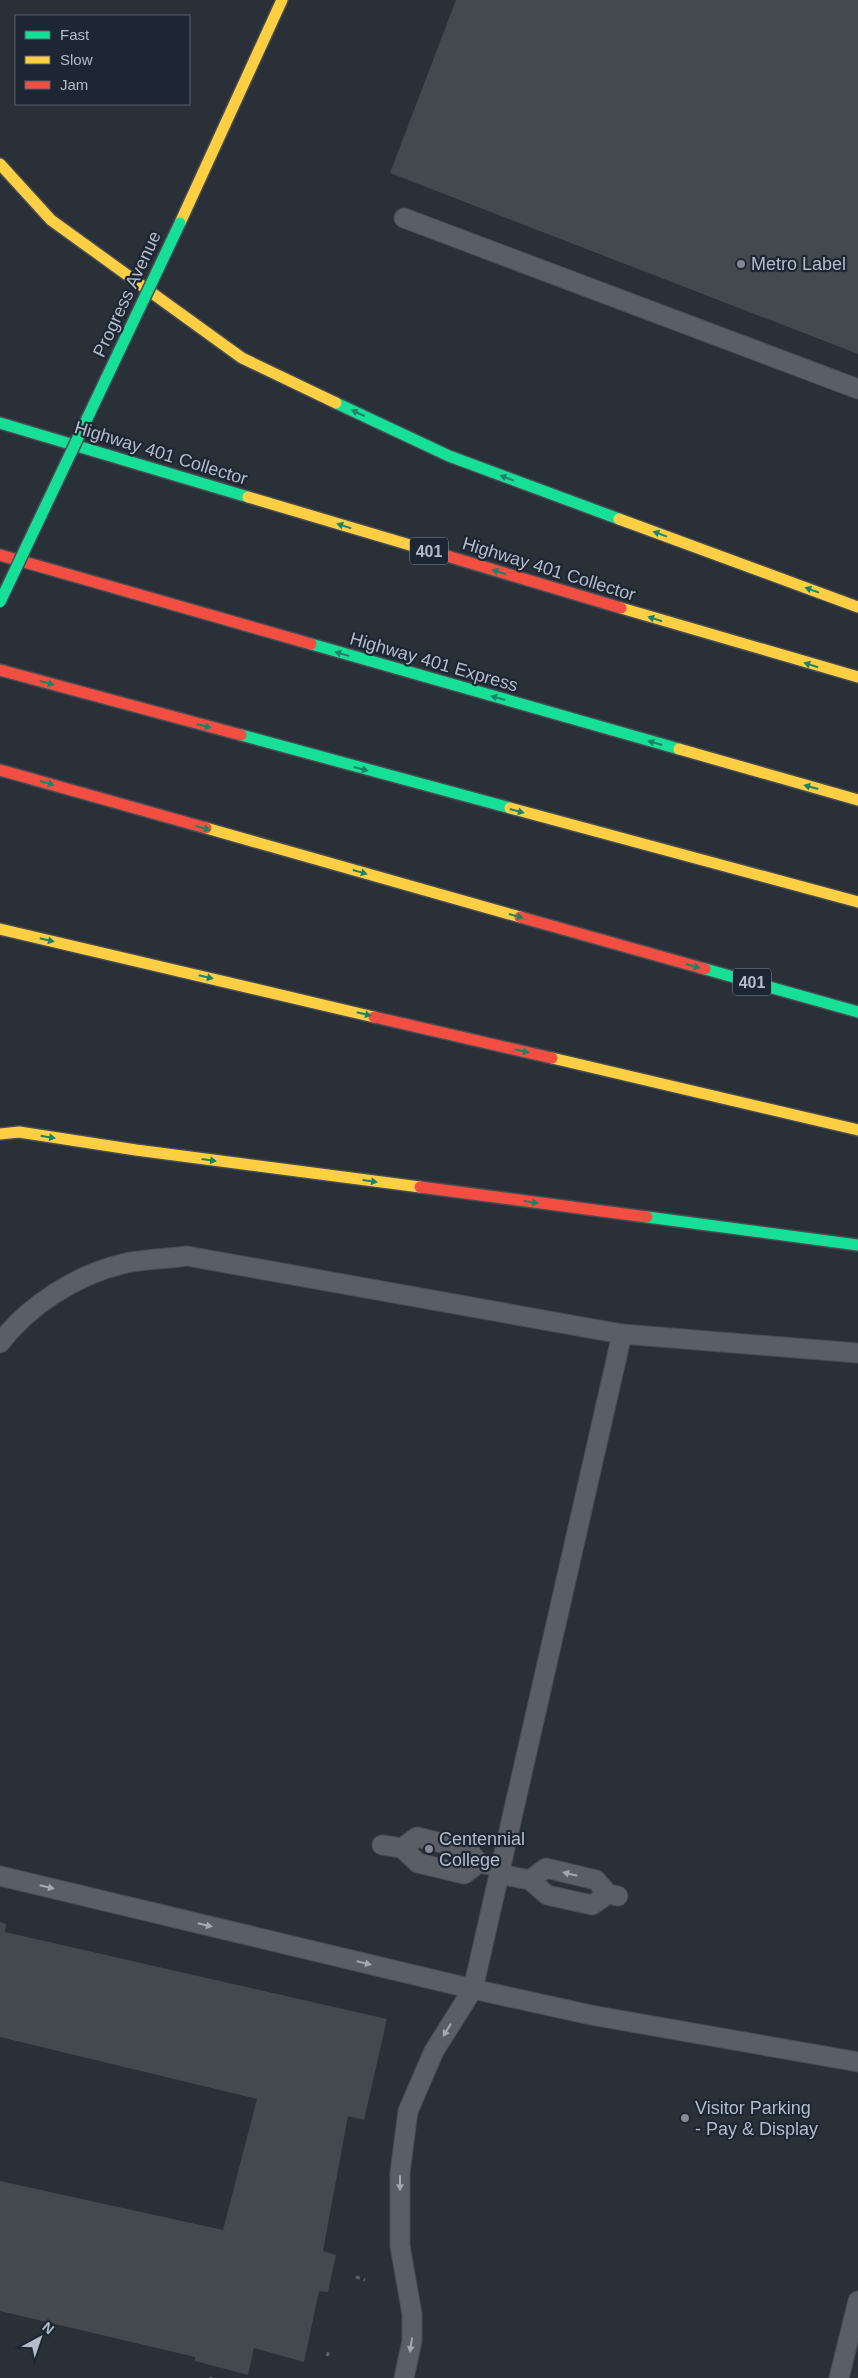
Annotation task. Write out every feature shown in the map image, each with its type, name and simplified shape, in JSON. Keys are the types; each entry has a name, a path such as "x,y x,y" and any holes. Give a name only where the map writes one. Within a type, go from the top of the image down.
{"main road":[{"name":"Progress Avenue","path":"0,602 180,223 282,0"},
{"path":"0,164 51,220 242,358 449,456 858,607"},
{"name":"Highway 401 Collector","path":"0,423 824,669 858,677"},
{"name":"Highway 401 Express","path":"0,555 858,800"},
{"path":"0,670 715,866 858,902"},
{"name":"401","path":"0,770 858,1012"},
{"path":"0,929 858,1130"},
{"path":"0,1127 19,1132 146,1152 858,1245"},
{"path":"0,1134 19,1132"}],"lane":[{"path":"404,218 858,389"},
{"path":"0,1343 14,1324 62,1288 122,1264 187,1256 622,1334 858,1353"},
{"path":"404,2378 412,2341 412,2314 400,2246 400,2173 408,2111 434,2050 473,1989 572,1545 609,1397 622,1334"},
{"path":"382,1845 402,1848 418,1863 464,1874 479,1863 530,1880 547,1895 592,1905 613,1895 596,1880 546,1868 530,1880"},
{"path":"0,1876 473,1989 591,2015 858,2062"},
{"path":"839,2378 858,2301"}],"path":[{"path":"356,2277 365,2280"},
{"path":"327,2356 329,2351"}],"building":[{"name":"Metro Label","path":"456,0 858,0 858,354 390,173"},
{"path":"0,1922 6,1924 5,1932 387,2019 364,2120 348,2116 323,2251 336,2255 328,2292 319,2291 304,2362 254,2348 248,2375 195,2361 195,2357 0,2311 0,2181 223,2230 257,2099 0,2037"}],"traffic: fast":[{"path":"0,602 180,223"},
{"path":"336,403 449,456 619,519"},
{"path":"0,423 248,497"},
{"path":"311,644 679,749"},
{"path":"241,735 510,808"},
{"path":"705,969 858,1012"},
{"path":"647,1217 858,1245"}],"traffic: slow":[{"path":"180,223 282,0"},
{"path":"0,164 51,220 242,358 336,403"},
{"path":"248,497 447,556"},
{"path":"619,519 858,607"},
{"path":"621,608 858,677"},
{"path":"679,749 858,800"},
{"path":"510,808 858,902"},
{"path":"206,828 520,917"},
{"path":"0,929 374,1017"},
{"path":"552,1058 858,1130"},
{"path":"0,1134 19,1132 136,1150 420,1187"}],"traffic: jam":[{"path":"0,555 311,644"},
{"path":"447,556 621,608"},
{"path":"0,670 241,735"},
{"path":"0,770 206,828"},
{"path":"520,917 705,969"},
{"path":"374,1017 552,1058"},
{"path":"420,1187 647,1217"}],"place":[{"name":"Metro Label","path":"741,264"},
{"name":"Centennial College","path":"429,1849"},
{"name":"Visitor Parking - Pay & Display","path":"685,2118"}]}
